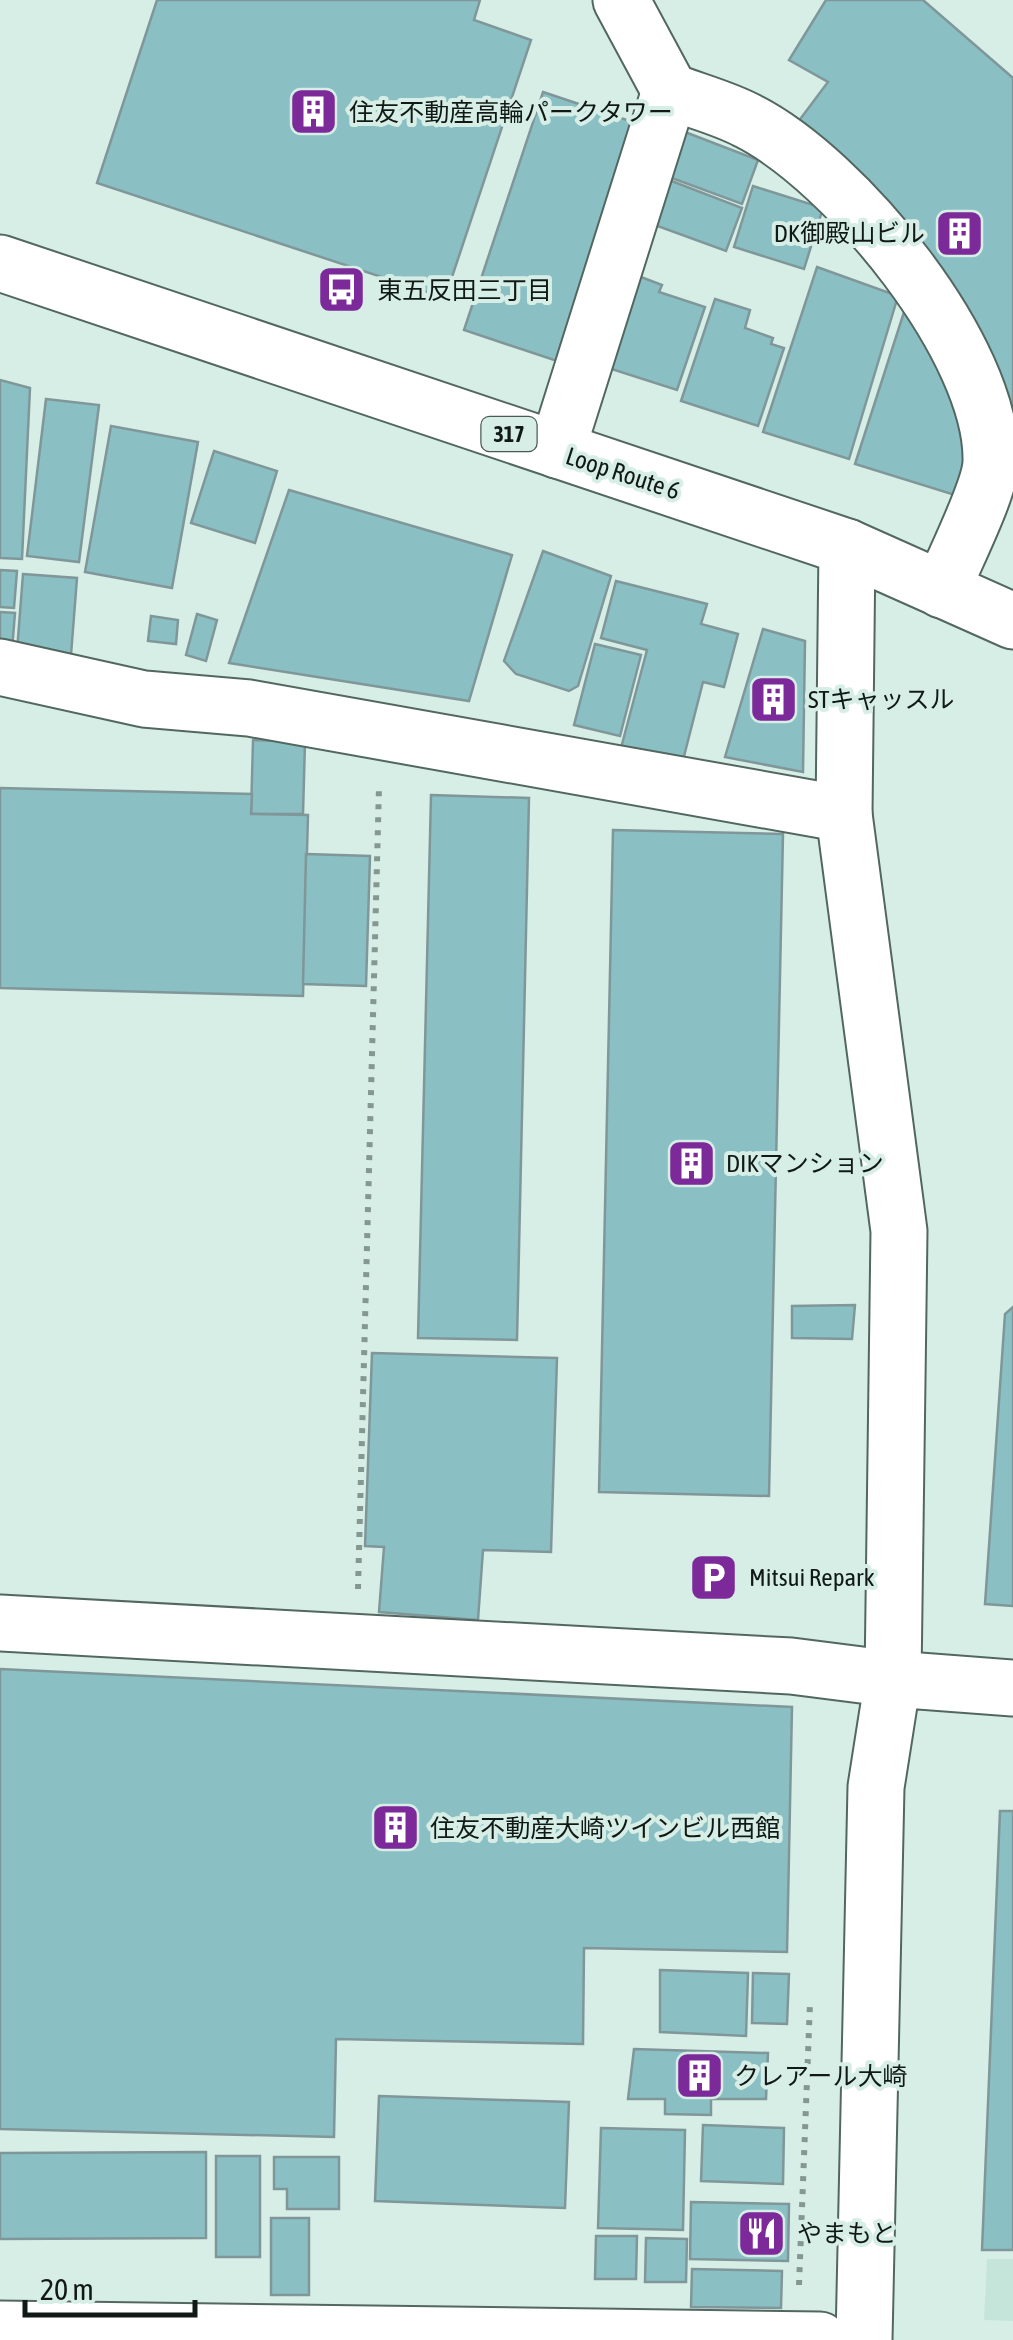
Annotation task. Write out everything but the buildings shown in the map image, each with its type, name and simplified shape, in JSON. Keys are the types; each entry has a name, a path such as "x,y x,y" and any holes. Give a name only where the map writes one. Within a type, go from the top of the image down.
{"street":[{"path":"621,0 670,91 749,121 813,166 898,260 958,346 977,383 991,428 991,468 942,590"},
{"path":"557,450 670,91"},
{"name":"Loop Route 6","path":"0,263 847,547 1013,621"},
{"path":"847,547 844,814 898,1231 893,1679 876,1787 864,2340"},
{"path":"0,668 144,699 250,708 844,814"},
{"path":"0,1623 791,1666 1013,1688"},
{"path":"0,2329 809,2317"}],"path":[{"path":"357,1640 380,731"},
{"path":"809,2317 810,1998"}],"shaded area":[{"path":"987,2259 1013,2259 1013,2321 984,2320"}],"place":[{"name":"住友不動産高輪パークタワー","path":"314,112"},
{"name":"DK御殿山ビル","path":"960,233"},
{"name":"東五反田三丁目","path":"342,290"},
{"name":"STキャッスル","path":"773,699"},
{"name":"DIKマンション","path":"691,1163"},
{"name":"Mitsui Repark","path":"714,1577"},
{"name":"住友不動産大崎ツインビル西館","path":"395,1828"},
{"name":"クレアール大崎","path":"699,2076"},
{"name":"やまもと","path":"762,2233"}]}
